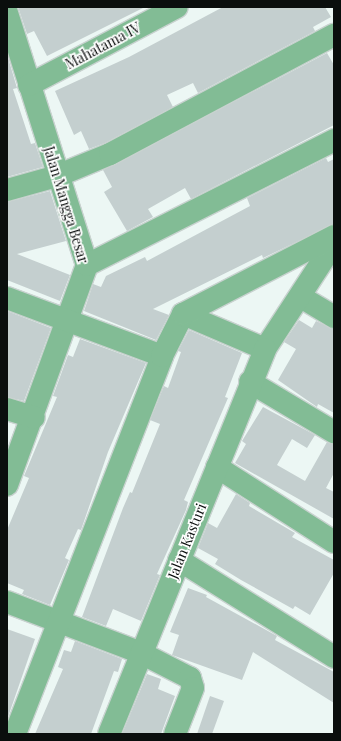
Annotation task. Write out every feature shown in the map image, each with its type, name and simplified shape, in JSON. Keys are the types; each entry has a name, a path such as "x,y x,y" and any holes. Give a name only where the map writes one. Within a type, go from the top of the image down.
{"street":[{"name":"Mahatama IV","path":"29,85 177,7"},
{"name":"Jalan Mangga Besar","path":"7,13 57,176 87,265 34,417 7,485"},
{"path":"7,190 57,176 110,154 334,35"},
{"path":"87,265 334,140"},
{"path":"15,734 162,356 183,314 334,236"},
{"name":"Jalan Kasturi","path":"109,734 250,382 265,349 301,297 334,243"},
{"path":"301,297 334,317"},
{"path":"7,298 66,322 162,356"},
{"path":"183,314 265,349"},
{"path":"250,382 334,432"},
{"path":"7,409 34,417"},
{"path":"217,467 334,542"},
{"path":"179,560 334,657"},
{"path":"7,602 141,653 186,676 193,684 175,734"}],"building":[{"path":"18,7 145,7 47,56 34,31 27,34"},
{"path":"223,7 325,7 331,17 313,27 315,31 198,93 193,83 167,95 173,107 105,143 89,149 81,131 74,135 55,91 129,57"},
{"path":"327,53 334,65 334,125 191,199 185,188 148,209 153,217 127,231 104,192 112,187 103,170"},
{"path":"7,54 17,88 13,89 31,144 35,143 43,167 7,177"},
{"path":"326,158 328,162 334,159 334,224 263,258 262,255 153,309 169,315 156,340 84,311 93,284 101,287 106,276 145,257 147,261 250,206 247,198"},
{"path":"50,191 66,241 17,254 70,275 60,301 7,280 7,202"},
{"path":"7,311 51,328 24,401 7,397"},
{"path":"299,320 312,328 316,321 334,329 334,413 318,404 317,407 278,380 296,349 284,342"},
{"path":"189,330 242,353 225,397 228,398 184,500 188,502 186,510 157,574 160,575 141,621 113,609 106,626 82,617 123,508 130,492 132,493 160,424 150,420 164,386 168,388 181,352 178,351"},
{"path":"80,339 146,363 108,452 81,530 78,529 65,558 69,560 50,605 22,594 24,590 7,583 7,530 29,478 24,476 57,397 53,396 68,355 73,357"},
{"path":"263,407 315,435 307,448 292,439 277,465 305,481 327,442 334,444 334,473 326,488 334,492 334,519 235,463 246,444 242,441"},
{"path":"236,494 250,503 249,506 295,533 292,537 334,560 334,573 310,615 295,606 293,609 241,580 215,564 218,559 198,548 208,523 217,528"},
{"path":"188,588 207,595 206,597 277,636 275,640 334,672 334,703 253,652 242,680 172,655 179,635 170,632"},
{"path":"7,629 35,639 8,717 7,717"},
{"path":"75,641 122,659 118,672 114,671 91,734 35,734 63,669 58,667 64,650 71,652"},
{"path":"147,674 161,679 158,689 175,696 161,734 122,734"},
{"path":"210,696 224,701 212,734 197,734"}]}
